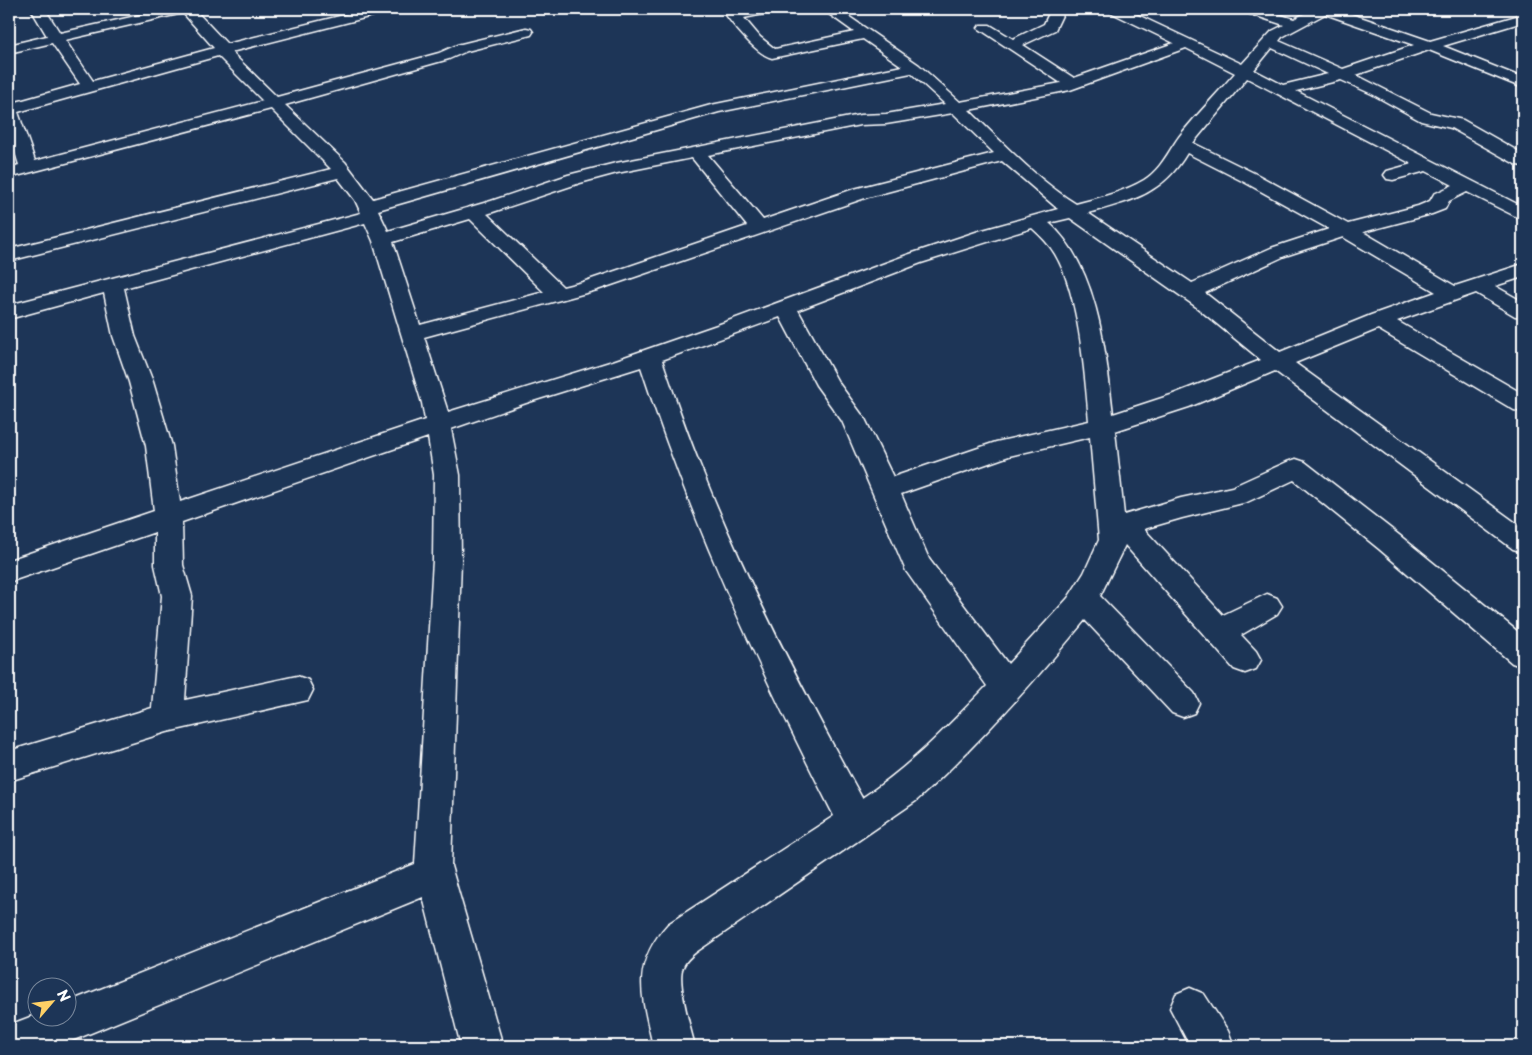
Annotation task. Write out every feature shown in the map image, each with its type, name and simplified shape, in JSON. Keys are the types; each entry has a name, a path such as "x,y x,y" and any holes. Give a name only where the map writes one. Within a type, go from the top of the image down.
{"street":[{"path":"38,9 89,86"},
{"path":"9,49 186,9 218,42 226,57 343,172 364,199 373,220 434,403 447,475 447,560 433,866 482,1046"},
{"path":"29,168 9,109 348,13 383,9"},
{"path":"732,12 769,9"},
{"path":"829,9 914,68 1056,200 1190,292 1277,361 1523,542"},
{"path":"1012,45 1050,27 1058,9"},
{"path":"1115,9 1282,90 1523,214"},
{"path":"1249,9 1296,24"},
{"path":"9,571 518,397 649,356 914,259 986,235 1073,212 1139,190 1152,183 1168,168 1183,145 1241,70 1277,34 1324,9 1431,46 1523,83"},
{"path":"732,12 755,40 772,54 867,34"},
{"path":"1282,90 1342,75 1410,51 1508,24 1523,18"},
{"path":"1508,24 1523,30"},
{"path":"985,28 1073,84"},
{"path":"9,173 362,80 462,48 526,32"},
{"path":"1270,42 1378,91 1427,118 1445,120 1457,124 1523,161"},
{"path":"373,220 474,212 574,179 696,152 860,120 886,119 958,107 1073,84 1187,43"},
{"path":"1151,57 1178,62"},
{"path":"1197,65 1241,70"},
{"path":"9,312 113,284 373,220 493,170 717,108 914,68"},
{"path":"1183,145 1222,163 1346,231 1453,293"},
{"path":"696,152 759,228"},
{"path":"411,334 559,295 634,272 861,193 1006,154"},
{"path":"1394,175 1428,165"},
{"path":"9,255 343,172"},
{"path":"1190,292 1278,252 1438,205 1441,198 1467,185"},
{"path":"474,212 559,295"},
{"path":"674,1046 666,1007 662,968 668,953 682,938 904,790 933,764 1046,645 1084,598 1096,578 1113,540 1117,527 1087,320 1075,277 1066,256 1054,238 1036,222"},
{"path":"885,490 935,471 1006,448 1102,426 1180,401 1379,320 1523,270"},
{"path":"113,284 124,336 141,382 159,446 168,516 169,565 177,596 167,718"},
{"path":"1478,285 1523,311"},
{"path":"785,307 828,385 853,419 905,533 916,563 1006,688"},
{"path":"1379,320 1523,404"},
{"path":"649,356 695,487 726,559 802,720 856,823"},
{"path":"1117,527 1181,508 1238,495 1296,468 1389,542 1523,654"},
{"path":"1117,527 1245,660"},
{"path":"1084,598 1183,702"},
{"path":"1219,632 1267,606"},
{"path":"9,766 167,718 297,690"},
{"path":"9,1046 435,874"},
{"path":"1190,1008 1213,1046"}]}
